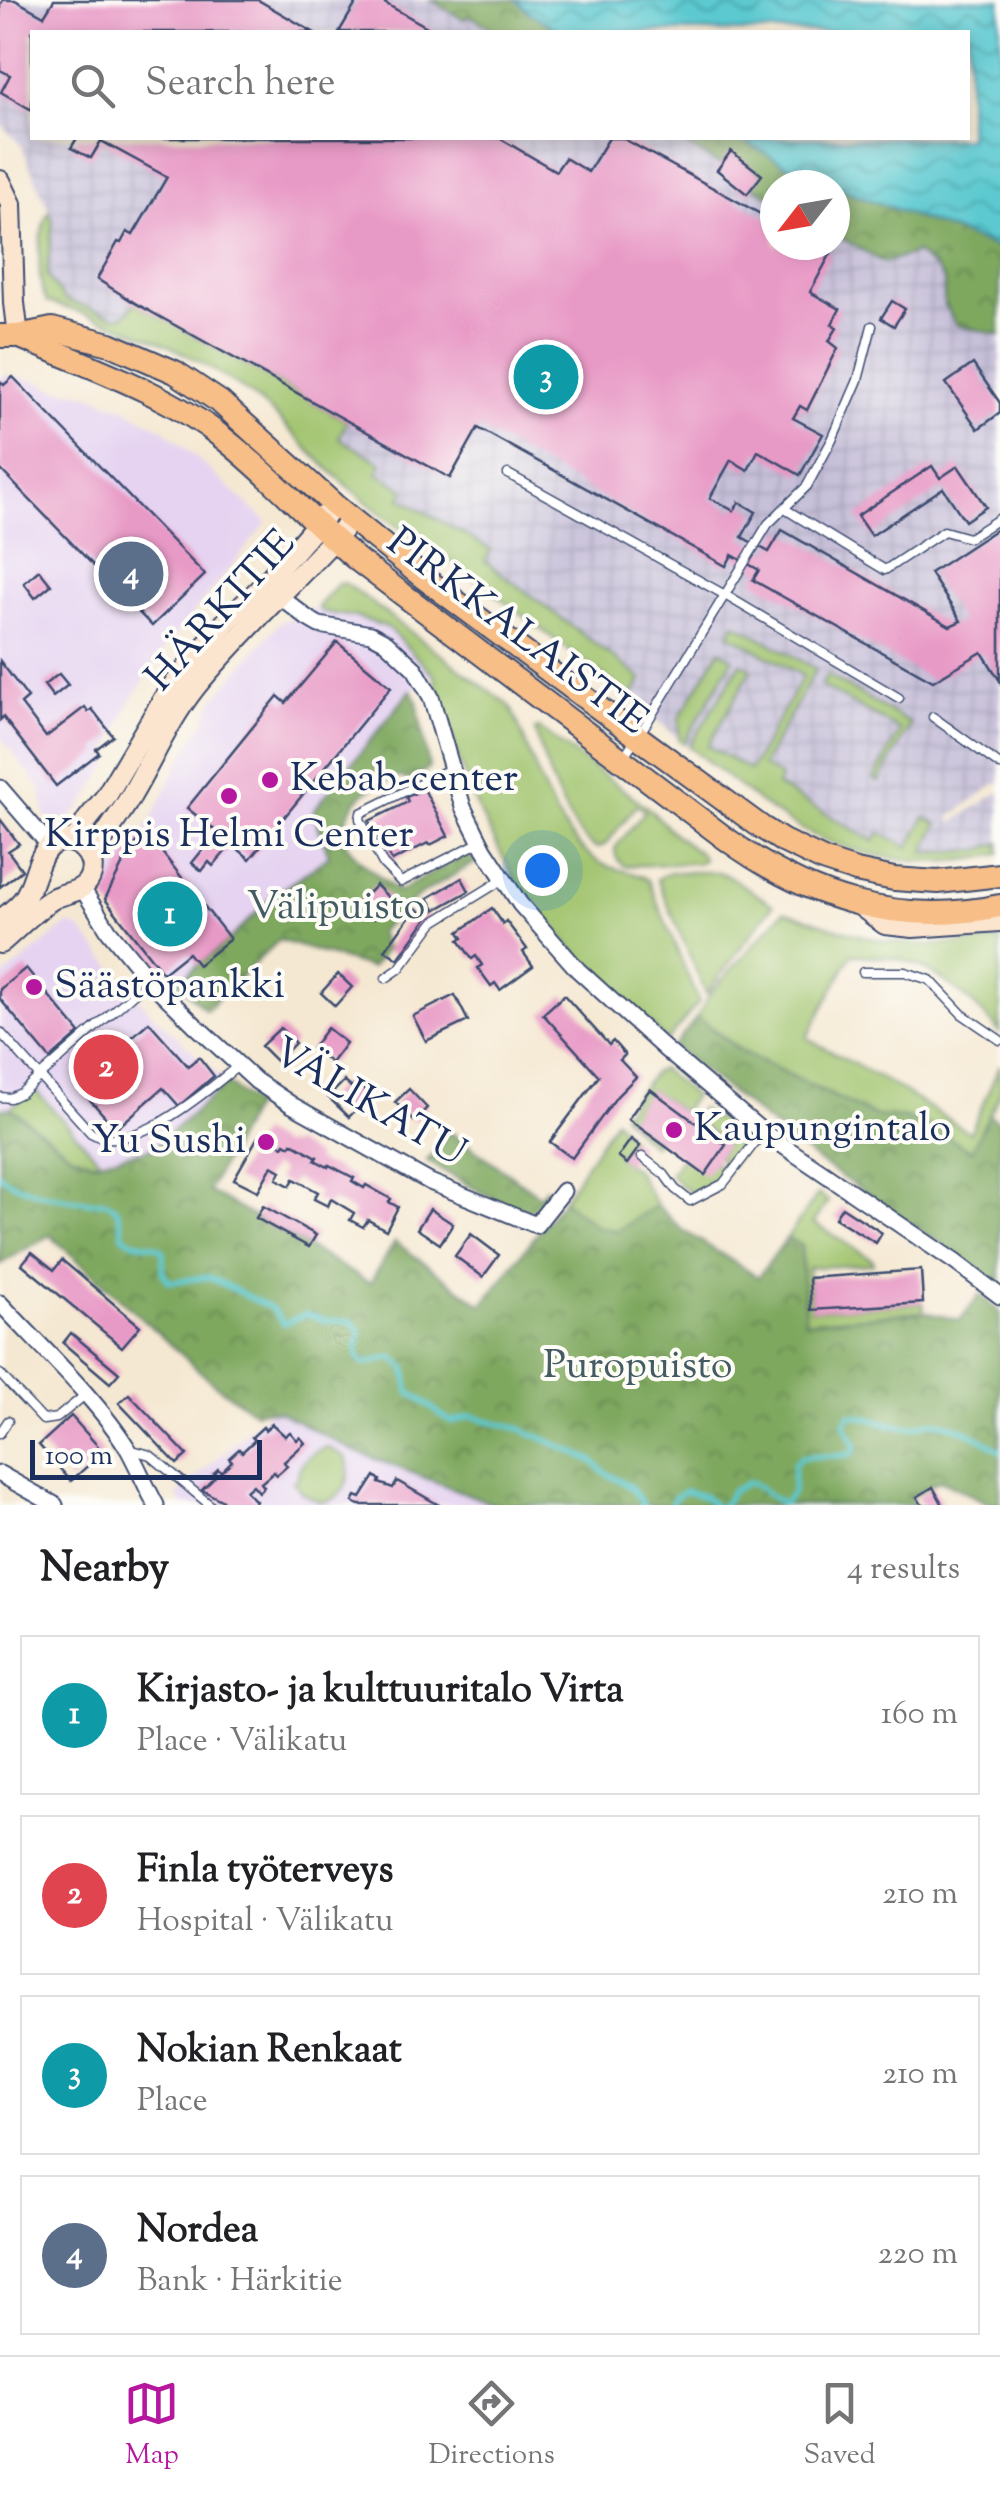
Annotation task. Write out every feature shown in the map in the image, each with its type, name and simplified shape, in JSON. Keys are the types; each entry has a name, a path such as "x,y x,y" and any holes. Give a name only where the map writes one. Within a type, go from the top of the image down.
{"main road":[{"path":"0,181 11,204 14,302 9,336"},
{"name":"PIRKKALAISTIE","path":"9,336 52,329 110,344 175,372 220,402 424,578 761,827 825,860 856,871 938,882 1000,875"},
{"name":"PIRKKALAISTIE","path":"9,336 142,390 195,418 256,466 325,533 766,866 801,885 859,904 944,913 1000,906"},
{"name":"HÄRKITIE","path":"90,859 132,795 178,711 272,590 343,512"},
{"name":"HÄRKITIE","path":"74,842 182,673 226,622 272,590"},
{"path":"0,922 23,900 50,846 74,842 87,851 91,874 72,891 34,912 0,943"},
{"path":"40,865 44,882 50,888 72,891"},
{"path":"859,904 885,924 913,927 1000,921"}],"street":[{"path":"272,590 319,625 371,634 386,642 415,670 430,697 463,808 480,842 502,880 578,970 762,1132 1000,1296"},
{"path":"0,788 50,846"},
{"name":"VÄLIKATU","path":"72,891 150,980 238,1066 292,1105 430,1182 536,1226 557,1187"},
{"path":"0,1303 85,1395 127,1449 156,1505"},
{"path":"0,1474 55,1505"}],"lane":[{"path":"621,760 768,524 807,486 858,380 872,326"},
{"path":"508,474 899,698"},
{"path":"785,508 886,570 944,531 970,538 1000,518"},
{"path":"933,717 1000,765"},
{"path":"450,769 362,813 360,819 383,864 401,882 480,842"},
{"path":"386,978 400,969 434,922 502,880"},
{"path":"864,972 905,972 930,980 962,1014 1000,1040"},
{"path":"0,1097 21,1093 150,980"},
{"path":"0,1032 99,1138 117,1140 180,1112 238,1066"},
{"path":"642,1157 690,1201 723,1184 762,1132"},
{"path":"0,1374 43,1420 57,1418 85,1395"},
{"path":"0,1433 8,1422"},
{"path":"127,1449 150,1455 210,1505"}],"shaded area":[{"path":"0,0 431,0 463,19 470,16 494,30 30,30 30,140 677,140 720,165 731,151 760,173 753,186 760,190 760,260 850,260 850,243 884,263 915,253 935,268 944,281 944,303 987,333 1000,335 1000,784 949,818 952,823 1000,794 1000,843 979,850 940,854 923,853 881,832 874,841 777,786 762,766 816,669 730,634 804,675 750,770 708,746 752,669 742,663 689,747 684,743 733,658 678,730 679,739 627,694 634,693 642,678 485,561 491,550 401,498 405,490 377,473 381,463 339,438 347,421 125,315 116,317 65,300 47,276 53,219 21,145 0,123"},
{"path":"0,376 90,394 165,430 267,522 167,645 129,704 107,755 111,761 79,810 66,820 55,821 45,815 41,789 0,736"},
{"path":"318,607 322,612 387,627 434,675 411,690 313,811 330,856 272,897 230,939 177,982 116,905 107,890 107,880 151,821 213,701 279,623"},
{"path":"68,924 80,929 151,1013 227,1083 153,1148 99,1159 36,1091 10,1108 0,1109 0,980"},
{"path":"271,1410 293,1417 352,1450 496,1505 182,1505 177,1495"}],"green space":[{"path":"431,0 516,0 559,30 495,30 471,16 463,19"},
{"path":"678,140 742,140 796,170 760,170 760,173 731,152 720,165"},
{"path":"850,192 1000,249 1000,335 956,325 944,303 944,280 916,253 884,263 850,243"},
{"path":"49,211 53,220 47,276 65,300 116,317 125,315 135,303 347,421 339,438 382,463 377,473 406,490 401,498 491,550 485,561 642,679 634,693 627,694 374,508 236,384 159,342 47,302 39,257"},
{"path":"345,583 510,706 544,790 566,830 597,861 648,880 699,1002 667,1041 573,950 517,884 477,807 434,675 387,627 322,612 318,607 338,584"},
{"path":"735,623 816,669 762,766 781,777 777,786 874,841 880,832 909,847 925,817 938,824 924,853 979,850 1000,843 1000,854 919,861 839,845 776,814 689,747 741,663 752,669 708,746 750,770 803,676 729,634"},
{"path":"720,650 733,659 684,743 679,739 679,718"},
{"path":"827,675 911,724 879,782 874,779 900,730 821,686"},
{"name":"Välipuisto","path":"411,690 417,702 429,768 410,781 401,777 387,781 362,795 346,820 346,839 359,859 398,892 468,853 475,863 417,897 379,931 385,950 371,968 279,940 206,1010 177,982 230,939 272,897 329,856 313,811"},
{"path":"540,729 648,808 703,860 625,866 620,862 615,848 645,811 637,805 605,845 597,848 586,841 550,777 535,730"},
{"path":"669,872 718,872 773,905 706,994 657,879"},
{"path":"784,911 890,942 1000,940 1000,1033 961,994 925,969 899,959 852,954 807,1038 970,1133 1000,1065 1000,1093 972,1151 927,1125 905,1118 874,1116 743,1052 697,1017 711,992"},
{"path":"697,1017 743,1053 874,1116 905,1118 927,1125 971,1151 989,1115 1000,1122 1000,1284 812,1157 673,1047"},
{"path":"661,1069 694,1096 682,1112 650,1090 628,1119 657,1140 653,1145 622,1114 654,1072"},
{"name":"Puropuisto","path":"227,1083 254,1105 208,1191 370,1283 395,1242 482,1305 563,1200 595,1226 617,1231 657,1205 681,1229 758,1277 787,1238 801,1246 805,1322 924,1312 960,1320 980,1294 1000,1313 1000,1505 992,1505 940,1480 910,1497 914,1505 496,1505 352,1450 280,1412 254,1412 214,1384 50,1235 0,1264 0,1109 10,1108 72,1155 95,1162 153,1148"},
{"path":"35,1090 99,1159 95,1162 72,1155 10,1108"},
{"path":"700,1109 714,1119 718,1116 750,1140 730,1166 717,1157 726,1144 692,1119"},
{"path":"615,1119 631,1139 618,1157 636,1170 657,1205 617,1231 595,1226 563,1200"},
{"path":"449,1131 540,1196 546,1188 549,1198 537,1210 514,1207 427,1161"},
{"path":"681,1158 714,1162 726,1171 720,1179 693,1194 670,1173"},
{"path":"818,1194 828,1201 814,1223 873,1260 873,1264 808,1268 811,1310 923,1303 924,1312 805,1322 801,1246 787,1238"},
{"path":"327,1447 346,1457 349,1473 345,1487 335,1498 320,1502 302,1493 293,1481 307,1458"}],"water":[{"path":"516,0 1000,0 1000,249 850,192 850,170 796,170 742,140 970,140 970,30 559,30"}],"building":[{"path":"3,0 15,0 44,16 54,0 258,0 310,30 30,30 30,109 1,92 10,75 0,70"},
{"path":"358,0 379,0 432,30 340,30"},
{"path":"76,140 502,140 556,171 565,158 588,172 608,140 626,140 760,214 760,260 827,260 810,292 840,309 832,324 837,328 829,341 838,348 807,410 800,406 793,418 823,434 800,475 758,451 748,470 731,460 710,498 734,511 739,502 756,512 742,537 769,552 782,530 950,626 961,621 930,573 1000,527 1000,681 982,652 933,681 753,580 759,570 732,555 726,566 478,428 450,478 135,303 97,279 118,242 127,232 133,235 167,177 101,141 91,158 71,148"},
{"path":"731,151 760,173 760,178 747,194 717,170"},
{"path":"892,301 905,309 894,326 881,318"},
{"path":"973,364 1000,403 1000,413 978,429 946,383"},
{"path":"13,377 205,575 152,626 0,469 0,381 4,385"},
{"path":"932,466 940,478 958,466 986,507 965,521 943,488 871,536 857,516"},
{"path":"39,570 51,585 35,598 24,583"},
{"path":"337,642 391,687 250,859 232,844 213,866 209,862 202,871 192,863 217,832 187,808 278,696 286,703"},
{"path":"0,661 28,698 21,704 46,737 85,707 88,712 92,709 113,736 96,749 99,753 56,786 3,717 0,720"},
{"path":"59,674 68,685 53,697 44,685"},
{"path":"424,789 448,836 392,861 369,821 408,802 406,797"},
{"path":"0,819 19,844 8,851 22,870 0,887"},
{"path":"146,832 230,939 198,965 188,953 163,973 105,899 129,852"},
{"path":"462,878 469,891 435,910 428,898"},
{"path":"376,885 392,901 374,919 358,903"},
{"path":"416,908 428,917 398,959 385,950"},
{"path":"492,908 527,949 523,952 533,966 500,990 495,983 491,986 478,968 482,965 476,956 472,959 459,940 463,938 459,932"},
{"path":"26,968 80,1033 50,1059 0,999 0,989"},
{"path":"338,974 352,987 335,1006 321,993"},
{"path":"455,995 468,1021 426,1041 413,1016"},
{"path":"564,995 609,1045 613,1041 625,1055 620,1060 636,1077 617,1096 572,1158 550,1142 599,1076 543,1014"},
{"path":"149,1022 188,1066 199,1057 214,1076 179,1106 163,1088 116,1129 77,1085"},
{"path":"280,1028 295,1043 277,1062 261,1046"},
{"path":"327,1028 346,1043 331,1063 312,1048"},
{"path":"344,1081 352,1088 357,1083 370,1095 349,1117 328,1097"},
{"path":"409,1089 427,1108 414,1121 395,1102"},
{"name":"Kaupungintalo","path":"650,1089 726,1145 705,1175 628,1119"},
{"path":"260,1133 283,1146 292,1143 317,1157 315,1160 354,1178 352,1181 364,1188 366,1185 391,1199 389,1202 398,1207 386,1230 368,1220 363,1227 350,1220 354,1213 331,1199 328,1206 314,1199 318,1192 294,1179 290,1186 277,1179 281,1171 272,1166 258,1191 234,1179"},
{"path":"631,1139 640,1146 627,1164 618,1157"},
{"path":"263,1206 316,1235 309,1247 256,1218"},
{"path":"842,1207 882,1233 876,1243 835,1218"},
{"path":"430,1209 453,1224 440,1244 417,1229"},
{"path":"471,1234 499,1255 483,1277 455,1256"},
{"path":"32,1252 54,1270 62,1260 140,1326 122,1347 22,1264"},
{"path":"921,1270 923,1303 811,1310 809,1278"},
{"path":"71,1333 119,1373 110,1383 63,1343"},
{"path":"129,1394 187,1455 177,1464 119,1403"},
{"path":"71,1416 103,1452 71,1481 39,1445"},
{"path":"272,1424 285,1436 290,1432 305,1443 284,1462 287,1466 261,1483 264,1487 259,1492 253,1485 246,1491 256,1501 254,1505 224,1505 225,1502 202,1490 218,1469 221,1472 232,1461 229,1458 239,1449 242,1452 255,1440 252,1437"},
{"path":"375,1476 379,1483 393,1488 397,1481 439,1505 353,1502 356,1496 361,1498"},
{"path":"933,1487 943,1505 922,1505 917,1497"}],"waterway":[{"path":"0,1175 43,1194 110,1204 119,1216 123,1236 163,1251 163,1273 169,1282 209,1277 272,1309 284,1324 306,1314 327,1321 352,1321 360,1332 357,1356 365,1364 393,1357 406,1368 409,1392 452,1422 471,1416 524,1430 593,1461 632,1488 643,1505"},
{"path":"721,1505 732,1491 749,1482 784,1503 793,1492 794,1464 802,1457 851,1455 856,1446 844,1426 849,1415 904,1427 942,1423 1000,1451"},
{"path":"671,1505 685,1491 705,1497 713,1505"}],"place":[{"name":"Nokian Renkaat","path":"546,377"},
{"name":"Nordea","path":"131,574"},
{"name":"Kebab-center","path":"270,780"},
{"name":"Kirppis Helmi Center","path":"229,796"},
{"name":"Kirjasto- ja kulttuuritalo Virta","path":"170,914"},
{"name":"Säästöpankki","path":"34,987"},
{"name":"Finla työterveys","path":"106,1067"},
{"name":"Kaupungintalo","path":"674,1130"},
{"name":"Yu Sushi","path":"266,1142"}]}
